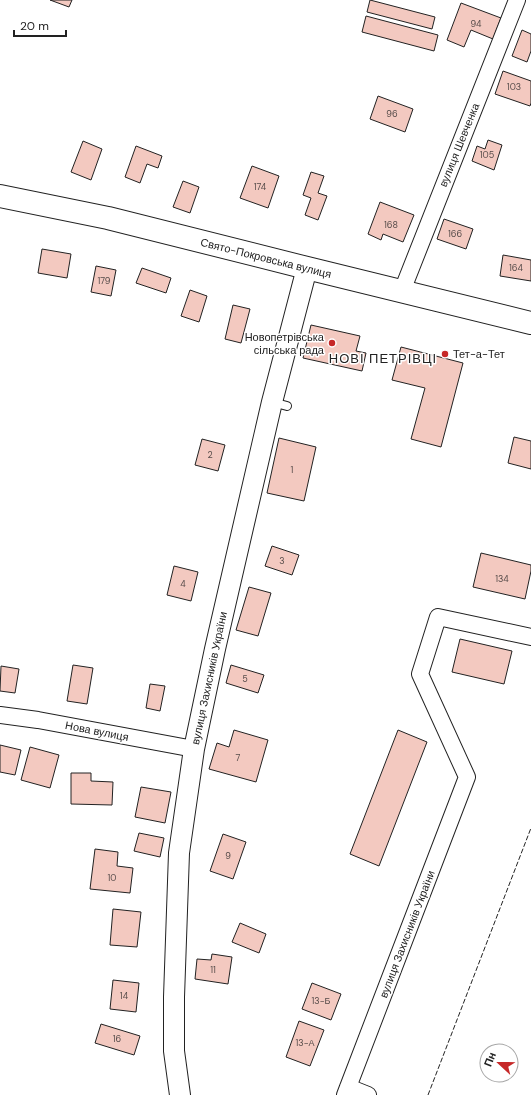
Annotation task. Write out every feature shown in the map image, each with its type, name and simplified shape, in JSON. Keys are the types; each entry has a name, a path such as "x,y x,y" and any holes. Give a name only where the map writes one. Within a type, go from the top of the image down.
{"main road":[{"name":"Свято-Покровська вулиця","path":"0,196 108,218 531,323"}],"street":[{"name":"вулиця Шевченка","path":"402,291 517,0"},
{"name":"вулиця Захисників України","path":"180,1095 174,1051 174,997 180,853 194,748 215,649 279,404 307,268"},
{"name":"вулиця Захисників України","path":"347,1091 467,777 420,674 438,617 531,637"},
{"name":"Нова вулиця","path":"0,714 194,748"},
{"path":"347,1091 368,1095"}],"building":[{"path":"50,0 72,0 69,7"},
{"path":"370,0 435,17 432,29 367,12"},
{"path":"461,3 501,18 493,39 471,30 464,47 447,40"},
{"path":"366,16 438,35 434,51 362,32"},
{"path":"522,30 531,34 531,51 527,62 512,56"},
{"path":"503,71 531,81 530,106 495,94"},
{"path":"378,96 413,109 405,132 370,119"},
{"path":"488,140 502,145 494,170 472,161 477,146 485,149"},
{"path":"83,141 102,149 91,180 71,172"},
{"path":"136,146 162,156 158,168 147,164 140,183 125,177"},
{"path":"252,166 279,176 268,208 240,198"},
{"path":"311,172 324,176 318,193 327,196 318,220 305,215 311,198 303,195"},
{"path":"183,181 199,187 190,213 173,207"},
{"path":"380,202 414,215 403,242 383,234 381,240 368,234"},
{"path":"444,219 473,229 466,249 437,239"},
{"path":"42,249 71,254 67,278 38,273"},
{"path":"503,255 531,260 531,281 500,276"},
{"path":"96,266 116,270 111,296 91,292"},
{"path":"142,268 171,278 166,293 136,283"},
{"path":"190,290 207,296 199,322 181,316"},
{"path":"233,305 250,309 241,343 225,339"},
{"name":"Новопетрівська сільська рада","path":"311,325 360,336 356,351 366,353 362,371 303,358"},
{"path":"401,347 463,363 441,447 411,439 425,388 392,380"},
{"path":"514,437 531,441 531,469 508,463"},
{"path":"279,438 316,447 304,501 267,493"},
{"path":"202,439 225,445 218,471 195,465"},
{"path":"272,546 299,555 292,575 265,566"},
{"path":"481,553 531,565 525,599 473,587"},
{"path":"174,566 198,572 191,601 167,595"},
{"path":"249,587 271,593 258,636 236,630"},
{"path":"460,639 512,651 504,684 452,672"},
{"path":"73,665 93,668 87,704 67,701"},
{"path":"231,665 264,675 258,693 226,683"},
{"path":"1,666 19,669 15,693 0,691"},
{"path":"150,684 165,686 160,711 146,708"},
{"path":"234,730 268,740 256,782 209,769 217,743 229,747"},
{"path":"398,730 427,742 379,866 350,854"},
{"path":"0,745 21,750 15,775 0,772"},
{"path":"30,747 59,755 50,788 21,780"},
{"path":"71,773 91,773 91,781 113,782 112,805 71,804"},
{"path":"141,787 171,792 165,823 135,817"},
{"path":"139,833 164,838 160,857 134,851"},
{"path":"223,834 246,842 233,879 210,871"},
{"path":"95,849 118,852 117,866 133,868 130,893 90,889"},
{"path":"113,909 141,912 137,947 110,945"},
{"path":"240,923 266,934 259,953 232,942"},
{"path":"212,954 232,957 228,984 195,979 197,959 211,960"},
{"path":"113,980 139,983 136,1012 110,1009"},
{"path":"312,983 341,994 331,1020 302,1009"},
{"path":"299,1021 324,1030 310,1066 286,1057"},
{"path":"101,1024 140,1036 134,1055 95,1043"}],"fence":[{"path":"428,1095 531,828"}],"place":[{"name":"Новопетрівська сільська рада","path":"332,343"},
{"name":"Тет-а-Тет","path":"445,354"}],"district":[{"name":"НОВІ ПЕТРІВЦІ","path":"383,358"}]}
